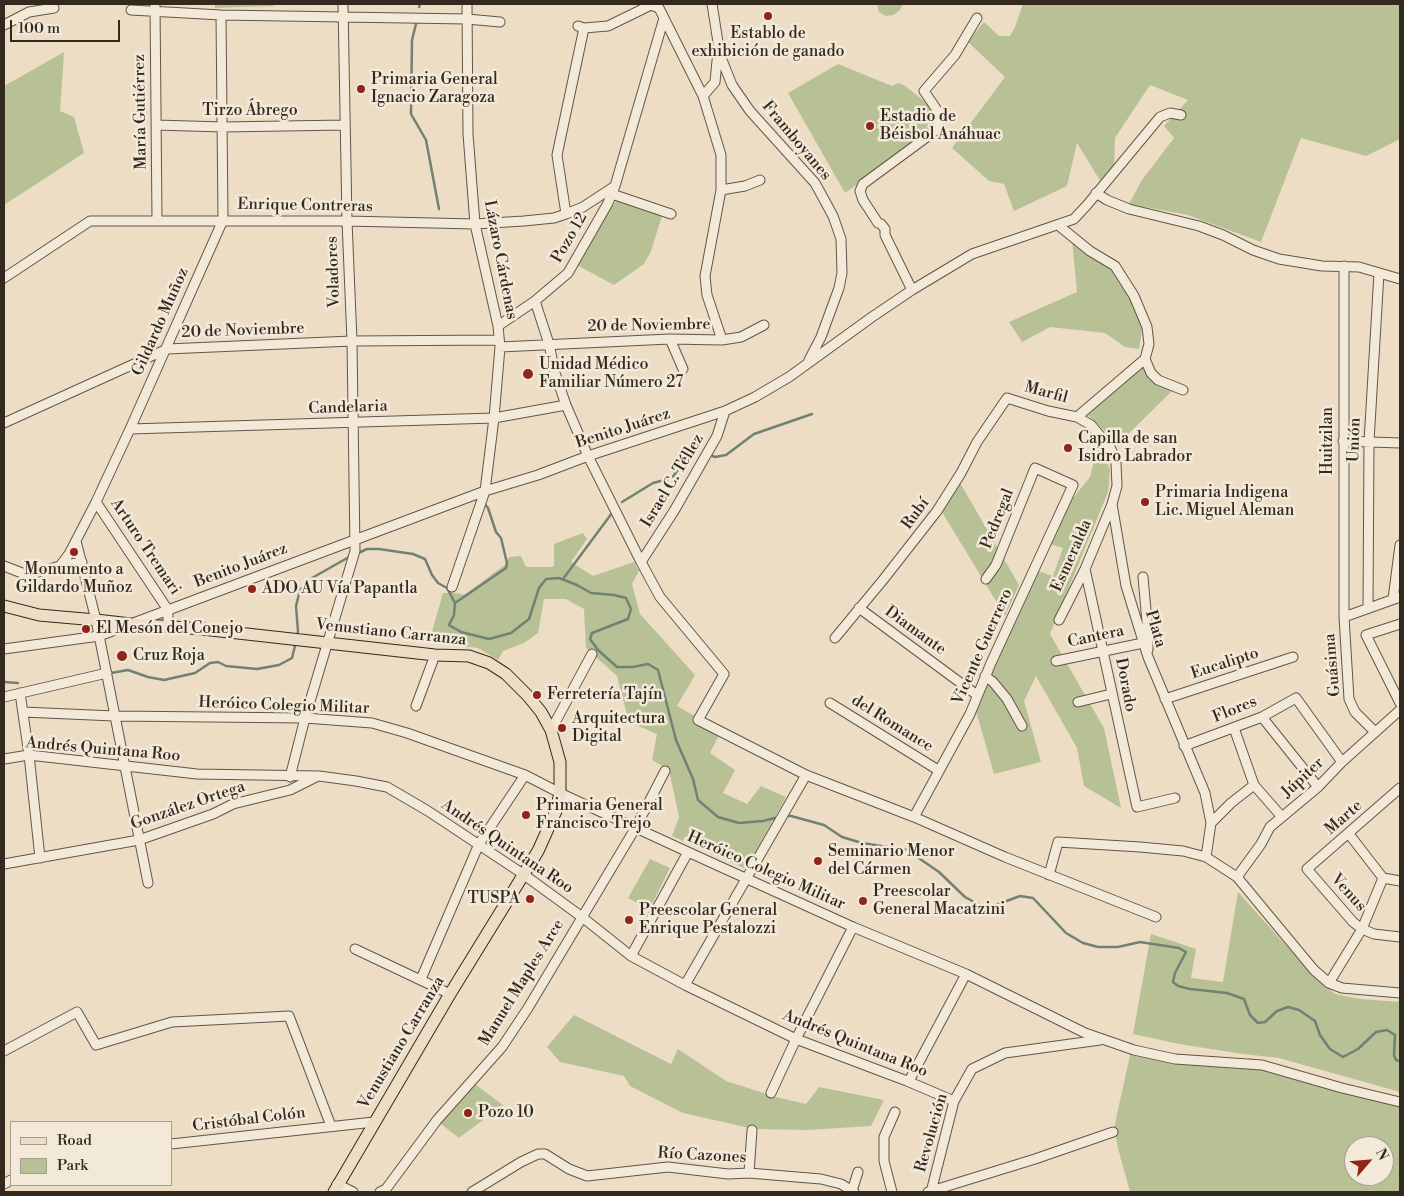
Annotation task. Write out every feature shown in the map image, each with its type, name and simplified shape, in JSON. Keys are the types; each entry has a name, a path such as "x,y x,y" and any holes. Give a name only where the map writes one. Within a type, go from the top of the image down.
{"main road":[{"name":"Venustiano Carranza","path":"4,606 39,616 202,629 435,655 469,656 489,663 506,674 541,712 550,730 560,762 560,793 556,811 550,825 538,851 450,994 335,1188"}],"street":[{"name":"Voladores","path":"290,777 305,718 355,551 356,539 343,4"},
{"name":"Lázaro Cárdenas","path":"452,587 485,491 494,418 500,344 498,326 475,224 468,134 467,4"},
{"path":"703,96 715,82 717,61 720,55 712,4"},
{"path":"566,214 557,155 581,27 608,26 641,8 651,5 658,8 664,18 703,96 721,155 721,190 705,276 707,295 722,340"},
{"path":"4,25 29,12 54,8"},
{"path":"131,10 155,8 221,15 467,19 500,22"},
{"name":"María Gutiérrez","path":"155,8 157,220"},
{"name":"Gildardo Muñoz","path":"60,566 76,541 130,430 223,220 221,15"},
{"name":"Pozo 12","path":"498,326 535,301 568,273 614,190 664,18"},
{"path":"912,290 885,235 885,229 878,223 863,200 860,191 863,184 913,148 934,130 938,122 937,110 924,92 955,55 977,18"},
{"name":"Framboyanes","path":"720,55 732,85 748,109 815,183 833,216 841,239 842,273 839,288 822,337 808,362"},
{"name":"Benito Juárez","path":"4,649 99,636 485,491 538,475 588,456 726,411 789,378 808,362 912,290 972,254 1074,219 1088,205 1160,117 1170,113 1181,115"},
{"name":"Tirzo Ábrego","path":"156,126 345,125"},
{"path":"721,190 745,186 760,180"},
{"path":"614,190 671,214"},
{"name":"Enrique Contreras","path":"4,278 90,221 223,220 475,224 544,219 566,214 583,208 614,190"},
{"path":"1096,193 1129,209 1199,226 1253,250 1279,259 1322,266 1359,267 1400,279"},
{"path":"1058,225 1090,251 1115,266 1134,296 1147,327 1149,344 1145,359 1077,416"},
{"name":"Huitzilan","path":"1344,266 1344,617"},
{"name":"Unión","path":"1368,608 1369,442 1379,273"},
{"path":"535,301 566,405 588,456 641,562 660,597 724,674 698,720 806,775 1156,917"},
{"name":"20 de Noviembre","path":"4,423 167,349 352,341 549,344 670,339 722,340 741,337 764,325"},
{"path":"670,339 682,369"},
{"path":"1145,359 1151,373 1158,380 1183,390"},
{"name":"Marfil","path":"1007,398 1048,411 1077,416"},
{"name":"Rubí","path":"835,638 937,511 961,473 977,442 1007,398"},
{"name":"Candelaria","path":"130,430 494,418 566,405"},
{"name":"Israel C. Téllez","path":"641,562 674,511 717,436 726,411"},
{"name":"Plata","path":"1077,416 1091,425 1111,449 1116,463 1117,486 1112,504 1126,586 1148,657 1205,794 1211,824 1206,857"},
{"path":"1343,441 1400,443"},
{"name":"Pedregal","path":"986,579 996,565 1035,468 1073,485"},
{"name":"Vicente Guerrero","path":"914,818 938,770 970,714 985,676 1073,485"},
{"name":"Arturo Tremari","path":"96,502 168,610"},
{"name":"Esmeralda","path":"1059,620 1084,569 1112,504"},
{"path":"76,541 96,620 148,883"},
{"path":"1344,617 1397,598 1400,545"},
{"path":"4,566 22,573 31,574 82,562"},
{"name":"Dorado","path":"1084,569 1136,807 1174,798"},
{"path":"1143,577 1148,657"},
{"name":"Diamante","path":"859,608 978,695"},
{"path":"168,610 168,622 171,627"},
{"name":"Guásima","path":"1344,617 1349,699 1355,712 1375,732"},
{"path":"1400,624 1366,635 1400,703"},
{"name":"Cantera","path":"1056,661 1143,643"},
{"path":"550,730 592,654"},
{"path":"416,706 435,655"},
{"name":"Eucalipto","path":"1166,699 1293,656"},
{"path":"4,697 106,673"},
{"path":"985,676 993,682 1007,700 1022,726"},
{"path":"20,693 40,858"},
{"path":"1078,702 1111,694"},
{"name":"Flores","path":"1184,746 1262,717 1296,698 1342,762"},
{"name":"del Romance","path":"830,703 938,770"},
{"name":"Júpiter","path":"1237,877 1261,844 1270,827 1318,787 1342,762 1400,710"},
{"name":"Heróico Colegio Militar","path":"23,712 114,716 305,718 372,723 407,733 524,775 853,927 966,974 1085,1033 1134,1050 1175,1059 1262,1065 1400,1102"},
{"path":"1262,717 1318,787"},
{"path":"1234,728 1254,785 1282,817"},
{"name":"Andrés Quintana Roo","path":"4,759 29,755 198,774 319,776 387,787 428,811 523,874 631,956 685,985 796,1039 909,1081 954,1101"},
{"name":"Manuel Maples Arce","path":"380,1192 386,1189 437,1120 502,1047 528,1008 636,827 665,771"},
{"path":"421,979 479,844 524,775"},
{"path":"685,985 806,775"},
{"name":"González Ortega","path":"4,864 139,840 213,814 233,804 290,790 319,776"},
{"path":"1211,824 1231,803 1254,785"},
{"name":"Marte","path":"1307,869 1400,788"},
{"path":"1349,834 1383,878 1400,880"},
{"path":"1049,875 1058,842 1183,851 1206,857 1237,877 1314,970 1329,983 1342,988 1400,993"},
{"path":"631,956 688,852"},
{"name":"Venus","path":"1307,869 1353,922 1362,929 1374,934 1400,937"},
{"path":"1329,983 1362,929 1383,878"},
{"path":"771,1093 796,1039 853,927"},
{"path":"355,949 450,994"},
{"path":"909,1081 966,974"},
{"name":"Cristóbal Colón","path":"4,1051 77,1012 96,1045 172,1022 289,1016 331,1126"},
{"name":"Revolución","path":"930,1192 954,1101 972,1069 1005,1053 1103,1039"},
{"path":"892,1192 884,1161 884,1137 895,1112"},
{"name":"Cristóbal Colón","path":"172,1144 374,1122"},
{"path":"748,1173 752,1130"},
{"path":"930,1192 1113,1132"},
{"name":"Río Cazones","path":"472,1192 521,1162 538,1154 545,1154 587,1176 668,1167 728,1174 748,1173 821,1179 841,1184 853,1192"},
{"path":"853,1192 858,1172"},
{"path":"335,1188 353,1192"}],"green space":[{"path":"215,4 274,4 274,6 215,8"},
{"path":"877,4 903,4 899,11 893,15 886,16 879,12"},
{"path":"1023,4 1400,4 1400,139 1366,156 1301,138 1261,242 1188,215 1129,204 1142,180 1174,138 1164,126 1188,100 1150,85 1115,138 1114,166 1101,182 1077,143 1067,186 1014,211 1004,184 989,181 952,148 1005,77 968,42 984,22 999,36 1010,36"},
{"path":"64,52 60,111 74,117 84,153 4,205 4,86"},
{"name":"Estadio de Béisbol Anáhuac","path":"838,64 892,86 898,83 904,85 929,105 935,121 931,131 845,193 788,93"},
{"path":"617,200 662,216 651,251 644,264 614,285 577,265 588,237"},
{"path":"1072,239 1114,265 1143,323 1139,349 1125,347 1105,333 1050,327 1022,342 1009,322 1077,292"},
{"path":"1143,364 1172,391 1118,444 1088,415"},
{"path":"1088,429 1105,455 1110,470 1108,492 1050,634 1104,728 1121,808 1084,786 1077,748 1036,676 1024,701 1041,762 994,774 976,711 1035,570 1053,576 1063,548 1047,543 1067,500 1073,498 1090,477 1095,458"},
{"path":"959,481 1019,585 1005,616 942,512"},
{"path":"583,533 587,539 571,562 593,576 634,562 639,571 632,584 640,614 695,675 677,706 693,715 719,735 710,753 735,770 723,793 747,804 761,786 786,797 748,865 744,868 672,836 679,817 669,770 652,760 657,734 629,722 617,676 586,648 584,609 566,599 544,599 538,633 524,643 503,651 498,660 478,648 429,642 443,593 464,595 506,564 509,557 521,556 526,567 554,566 554,544"},
{"path":"650,859 670,868 649,910 628,898"},
{"path":"1238,892 1310,972 1335,994 1360,999 1400,1002 1400,1092 1279,1058 1179,1044 1133,1034 1151,934 1196,949 1191,978 1223,982"},
{"path":"574,1015 671,1064 678,1049 726,1081 776,1097 806,1104 819,1087 884,1100 871,1126 808,1130 754,1129 683,1113 630,1086 624,1076 560,1062 547,1047"},
{"path":"1132,1046 1172,1055 1263,1068 1400,1106 1400,1192 1130,1192 1114,1128"},
{"name":"Pozo 10","path":"472,1082 503,1105 459,1138 437,1121"}],"waterway":[{"path":"416,24 412,40 411,114 426,140 439,209"},
{"path":"710,455 715,457 726,455 754,434 812,414"},
{"path":"622,502 653,483 672,478 684,461 697,450"},
{"path":"455,603 506,568 507,563 501,538 496,532 488,508 483,502"},
{"path":"563,579 612,513"},
{"path":"356,554 367,549 379,549 413,554 425,559 432,575 438,583 447,588 455,603 454,615 449,625 461,632 489,639 511,633 529,619 539,588 546,579 559,578 591,593 626,598 631,609 628,619 592,633 590,639 598,650 617,667 633,667 648,664 658,670 676,740 693,779 698,800 718,817 739,823 763,821 779,817"},
{"path":"297,637 296,606 300,590 312,578 349,557"},
{"path":"111,673 128,670 164,680 195,673 210,663 218,662 226,666 257,669 279,665 292,658 296,642"},
{"path":"4,682 18,683"},
{"path":"785,816 824,825 842,837 862,843 907,850 939,872 965,897 983,907 996,905 1020,896 1033,898 1066,933 1083,943 1098,947 1118,947 1140,942 1179,948 1186,952 1175,973 1173,982 1178,986 1227,993 1244,999 1250,1015 1258,1023 1265,1022 1277,1011 1288,1007 1299,1010 1315,1021 1320,1035 1330,1049 1343,1057 1358,1049 1376,1032 1387,1030 1395,1035 1394,1055 1396,1060 1400,1061"}],"place":[{"name":"Establo de exhibición de ganado","path":"768,16"},
{"name":"Primaria General Ignacio Zaragoza","path":"361,89"},
{"name":"Estadio de Béisbol Anáhuac","path":"870,126"},
{"name":"Unidad Médico Familiar Número 27","path":"528,374"},
{"name":"Capilla de san Isidro Labrador","path":"1068,448"},
{"name":"Primaria Indigena Lic. Miguel Aleman","path":"1145,502"},
{"name":"Monumento a Gildardo Muñoz","path":"74,552"},
{"name":"ADO AU Vía Papantla","path":"252,589"},
{"name":"El Mesón del Conejo","path":"86,629"},
{"name":"Cruz Roja","path":"122,656"},
{"name":"Ferretería Tajín","path":"537,695"},
{"name":"Arquitectura Digital","path":"562,728"},
{"name":"Primaria General Francisco Trejo","path":"526,815"},
{"name":"Seminario Menor del Cármen","path":"818,861"},
{"name":"TUSPA","path":"530,899"},
{"name":"Preescolar General Macatzini","path":"863,901"},
{"name":"Preescolar General Enrique Pestalozzi","path":"629,920"},
{"name":"Pozo 10","path":"468,1113"}]}
